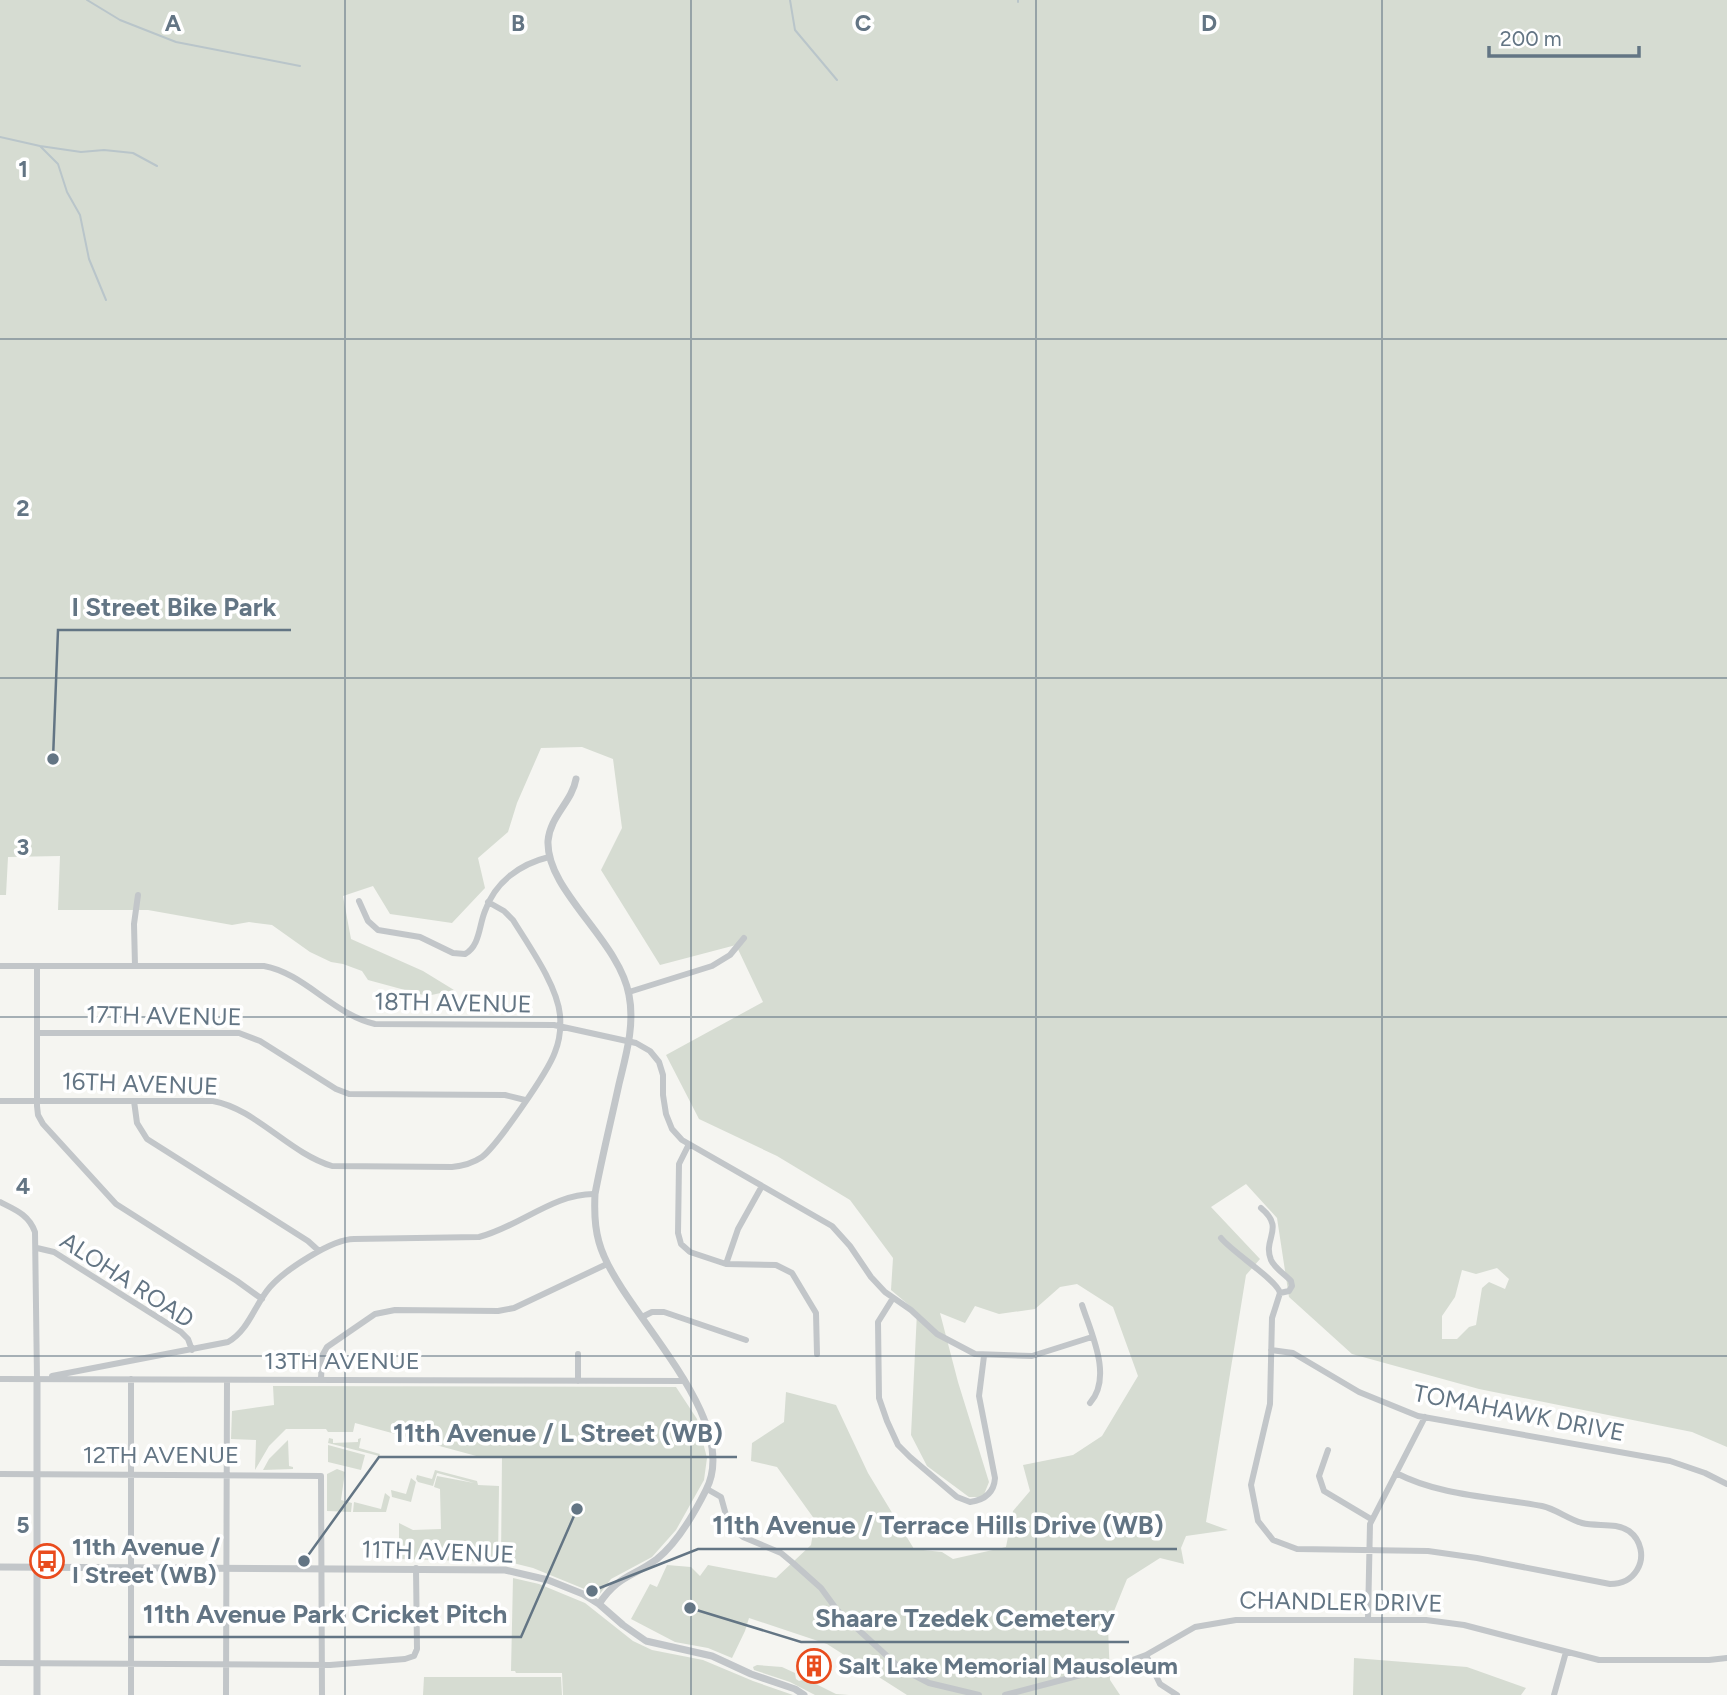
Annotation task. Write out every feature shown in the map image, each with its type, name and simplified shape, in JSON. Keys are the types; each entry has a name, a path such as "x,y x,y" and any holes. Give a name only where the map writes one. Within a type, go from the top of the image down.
{"street":[{"path":"576,779 575,787 551,826 549,857 558,878 616,960 629,992 632,1012 629,1040 595,1194 597,1232 607,1264 683,1381 706,1422 712,1440 714,1460 707,1489 665,1552 617,1582 599,1604"},
{"path":"359,901 368,921 378,930 420,937 461,954 474,947 488,902 497,887 530,863 549,857"},
{"path":"135,966 134,924 138,895"},
{"path":"488,902 504,911 515,924 554,991 561,1025"},
{"path":"629,992 712,966 730,955 744,938"},
{"name":"18TH AVENUE","path":"0,966 270,967 354,1016 374,1024 561,1025 629,1040"},
{"path":"37,966 37,1101 38,1115 43,1124 117,1204 262,1299"},
{"name":"16TH AVENUE","path":"0,1101 206,1101 227,1105 314,1159 331,1166 452,1167 477,1160 489,1150 553,1058 561,1025"},
{"name":"17TH AVENUE","path":"37,1033 239,1033 256,1038 336,1089 349,1094 505,1095 526,1100"},
{"path":"629,1040 650,1051 659,1062 669,1122 688,1146 832,1226 850,1246 871,1277 940,1336 984,1356 1037,1355 1093,1337"},
{"path":"134,1101 137,1124 147,1139 308,1241 319,1251"},
{"path":"688,1146 679,1164 679,1241 686,1250 726,1264 773,1265 786,1268 816,1310 817,1354"},
{"path":"726,1264 738,1229 762,1186"},
{"path":"37,1379 222,1344 233,1339 243,1330 275,1282 332,1243 348,1239 479,1237 499,1231 571,1196 595,1194"},
{"path":"0,1202 22,1214 36,1232 37,1695"},
{"path":"1261,1208 1272,1218 1274,1226 1270,1258 1291,1281 1289,1291 1280,1293"},
{"path":"1221,1238 1278,1286 1280,1293 1272,1313 1270,1404 1251,1480 1254,1504 1261,1525 1273,1540 1292,1548 1420,1550 1610,1584 1624,1581 1638,1568 1640,1548 1636,1539 1620,1527 1586,1524 1546,1507 1426,1486 1396,1473"},
{"name":"ALOHA ROAD","path":"37,1248 54,1252 181,1332 188,1339 192,1350"},
{"path":"321,1380 322,1356 327,1347 375,1314 395,1310 498,1311 514,1308 607,1264"},
{"path":"893,1298 878,1322 879,1398 898,1446 966,1502 983,1499 993,1488 995,1478 979,1396 984,1356"},
{"path":"1082,1305 1098,1356 1099,1380 1096,1394 1090,1403"},
{"path":"642,1317 652,1312 664,1312 746,1340"},
{"name":"TOMAHAWK DRIVE","path":"1271,1350 1293,1353 1359,1392 1403,1411 1662,1460 1705,1473 1727,1484"},
{"path":"578,1354 578,1381"},
{"path":"119,1363 121,1379"},
{"name":"13TH AVENUE","path":"0,1379 683,1381"},
{"path":"131,1379 131,1695"},
{"path":"226,1695 227,1380"},
{"path":"1368,1619 1371,1519 1425,1417"},
{"path":"1328,1450 1320,1473 1320,1484 1324,1491 1371,1519"},
{"name":"12TH AVENUE","path":"0,1474 321,1476 321,1568"},
{"path":"707,1489 721,1497 728,1522 737,1532 774,1549 793,1563 821,1588 837,1610 900,1668 929,1683 979,1695"},
{"name":"11TH AVENUE","path":"0,1567 498,1569 527,1574 566,1587 599,1604 646,1641 712,1656 804,1695"},
{"path":"321,1568 322,1695"},
{"path":"0,1663 322,1665 405,1659 414,1656 417,1648 416,1568"},
{"name":"CHANDLER DRIVE","path":"1006,1695 1100,1671 1146,1655 1195,1627 1219,1621 1368,1619 1451,1622 1589,1658 1619,1661 1727,1658"},
{"path":"1555,1695 1566,1652"},
{"path":"1146,1655 1160,1684 1177,1695"}],"shaded area":[{"path":"0,0 1727,0 1727,1447 1692,1432 1479,1389 1352,1354 1289,1297 1277,1218 1246,1184 1211,1207 1260,1259 1246,1275 1206,1522 1228,1530 1186,1536 1181,1548 1184,1564 1160,1558 1127,1579 1108,1626 1110,1680 1120,1695 907,1695 827,1644 749,1618 732,1658 708,1648 675,1642 631,1619 650,1584 657,1587 667,1565 691,1567 700,1576 708,1565 776,1578 811,1545 815,1520 777,1467 751,1461 752,1443 784,1422 786,1392 836,1405 868,1473 914,1549 942,1552 953,1559 1006,1547 1013,1511 1030,1491 1023,1465 1073,1455 1102,1436 1138,1376 1113,1307 1077,1284 1060,1287 1035,1309 999,1314 975,1306 965,1323 940,1313 989,1482 983,1497 969,1497 927,1466 911,1435 917,1312 891,1290 893,1258 850,1200 777,1156 699,1119 666,1055 763,1002 736,945 660,965 601,870 622,828 613,759 582,747 541,748 517,803 508,832 478,858 485,888 452,923 390,914 373,886 343,896 351,939 423,971 454,990 427,996 368,980 362,971 331,962 310,952 272,925 249,922 232,925 148,910 58,910 60,856 8,857 6,895 0,895","holes":["1497,1268 1509,1279 1505,1289 1489,1282 1482,1288 1476,1325 1469,1327 1457,1339 1442,1339 1442,1316 1455,1297 1462,1270 1476,1274"]},
{"path":"273,1386 676,1387 697,1419 707,1458 704,1480 676,1530 652,1557 611,1579 599,1595 533,1568 501,1560 502,1456 480,1457 355,1423 353,1432 286,1429 269,1446 255,1470 256,1440 231,1439 232,1411 274,1405"},
{"path":"329,1438 333,1439 333,1443 358,1442 361,1438 359,1448 380,1454 379,1456 328,1443"},
{"path":"288,1440 289,1466 293,1469 263,1470 269,1459"},
{"path":"328,1445 365,1455 361,1470 328,1462"},
{"path":"337,1469 345,1472 341,1500 352,1503 351,1512 327,1511 327,1474"},
{"path":"435,1470 477,1481 478,1485 499,1486 498,1562 399,1559 399,1523 413,1530 441,1529 440,1489 434,1487 437,1476 474,1483 437,1473 433,1486 416,1479 417,1475 432,1479"},
{"path":"411,1478 416,1482 411,1502 392,1497 391,1490 406,1494"},
{"path":"385,1493 390,1497 386,1512 353,1512 354,1502 381,1509"},
{"path":"513,1578 539,1584 585,1603 633,1641 652,1650 703,1660 793,1695 563,1695 562,1673 511,1671"},
{"path":"1354,1658 1467,1667 1526,1688 1521,1695 1353,1695"},
{"path":"753,1667 782,1667 795,1673 799,1681 806,1679 836,1694 849,1695 815,1695 790,1682 754,1670"},
{"path":"424,1677 561,1677 562,1695 423,1695"}],"waterway":[{"path":"87,0 120,20 176,42 300,66"},
{"path":"790,0 795,30 837,80"},
{"path":"0,137 40,146 58,164 67,192 80,215 89,259 106,300"},
{"path":"40,146 81,152 104,150 133,153 157,166"}],"place":[{"name":"I Street Bike Park","path":"53,759"},
{"name":"11th Avenue Park Cricket Pitch","path":"577,1509"},
{"name":"11th Avenue / I Street (WB)","path":"47,1561"},
{"name":"11th Avenue / L Street (WB)","path":"304,1561"},
{"name":"11th Avenue / Terrace Hills Drive (WB)","path":"592,1591"},
{"name":"Shaare Tzedek Cemetery","path":"690,1608"},
{"name":"Salt Lake Memorial Mausoleum","path":"814,1666"}]}
